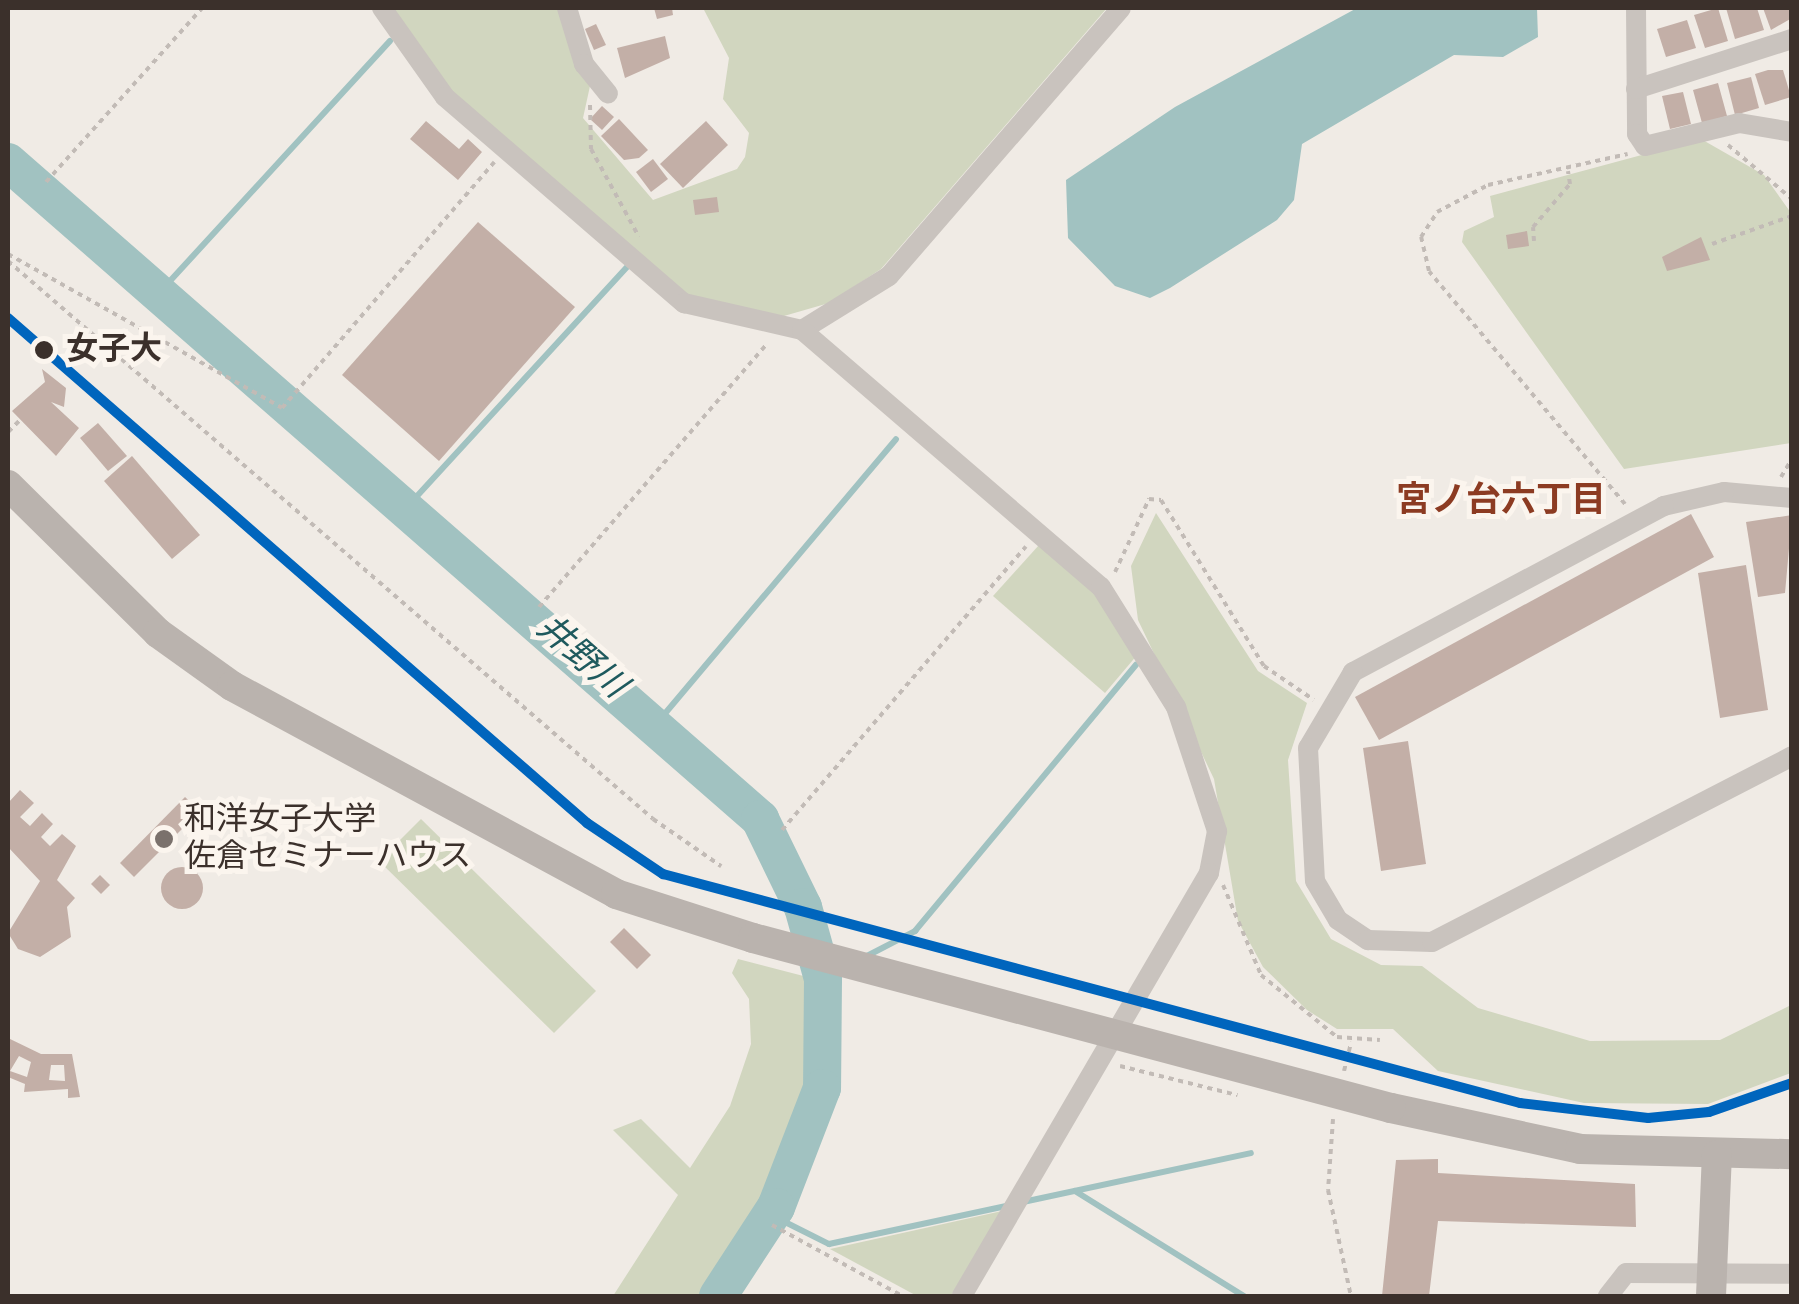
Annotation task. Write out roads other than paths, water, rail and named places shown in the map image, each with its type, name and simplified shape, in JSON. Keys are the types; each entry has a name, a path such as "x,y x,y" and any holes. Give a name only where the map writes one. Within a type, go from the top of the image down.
{"street":[{"path":"382,8 426,75 504,152 684,303 780,329 802,330 889,276 1121,8"},
{"path":"567,8 601,87"},
{"path":"1636,8 1636,88 1645,146 1748,123 1792,132"},
{"path":"1636,88 1792,39"},
{"path":"802,330 1101,587 1176,707 1212,800 1216,854 1101,1061 962,1296"},
{"path":"1785,490 1724,492 1664,506 1353,672 1308,748 1316,880 1338,920 1368,940 1432,942 1792,756"},
{"path":"11,496 158,633 232,686 616,894 752,938 1392,1108 1580,1149 1792,1154"},
{"path":"1714,1285 1717,1155"},
{"path":"1608,1296 1626,1273 1714,1285 1792,1274"}],"water":[{"path":"1357,8 1537,8 1538,37 1503,57 1454,55 1302,144 1294,200 1277,220 1150,298 1115,286 1068,238 1066,180 1175,107"}],"waterway":[{"path":"159,293 390,41"},
{"name":"井野川","path":"8,162 760,819 803,907 823,979 822,1088 776,1207 718,1296"},
{"path":"407,507 629,265"},
{"path":"657,723 896,439"},
{"path":"863,958 915,931 1136,665"},
{"path":"823,979 839,971"},
{"path":"1023,1202 1251,1153"},
{"path":"1075,1191 1244,1296"},
{"path":"771,1215 829,1244 1011,1205"}],"place":[{"name":"女子大","path":"44,350"},
{"name":"和洋女子大学 佐倉セミナーハウス","path":"164,839"}],"district":[{"name":"宮ノ台六丁目","path":"1501,501"}]}
